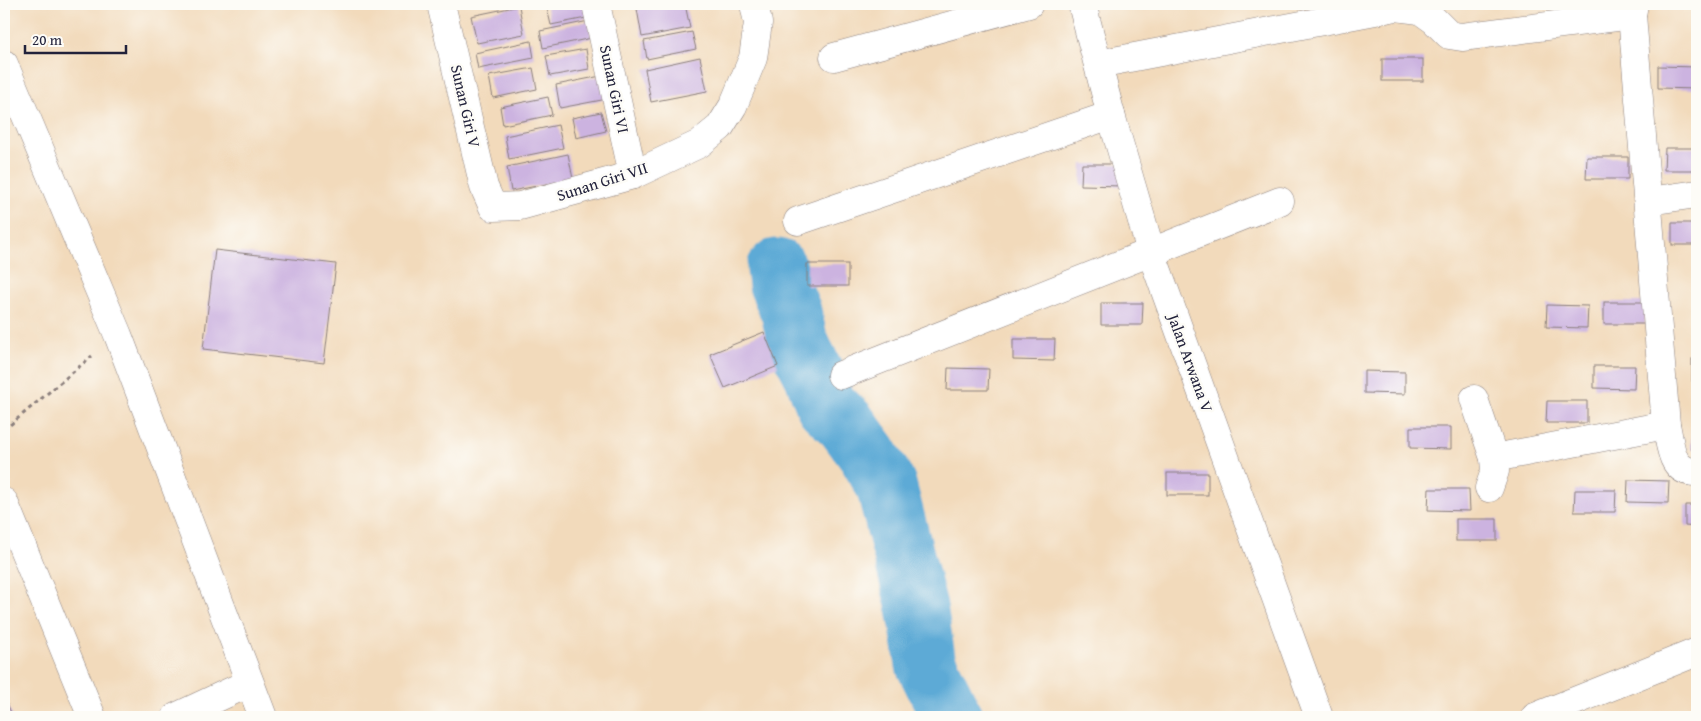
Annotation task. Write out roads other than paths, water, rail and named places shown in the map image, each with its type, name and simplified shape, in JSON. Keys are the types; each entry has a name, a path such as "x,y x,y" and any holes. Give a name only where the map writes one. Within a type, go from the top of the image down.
{"street":[{"name":"Sunan Giri V","path":"441,4 484,187 493,207"},
{"name":"Sunan Giri VI","path":"596,4 633,174"},
{"name":"Sunan Giri VII","path":"493,207 520,206 633,174 699,144 720,127 733,106 753,58 758,23 754,4"},
{"path":"834,57 1029,4"},
{"name":"Jalan Arwana V","path":"1082,4 1111,115 1151,252 1319,717"},
{"path":"1098,64 1396,7 1420,10 1434,20 1449,35 1462,37 1633,9 1666,425 1675,462 1681,469 1692,473 1697,472"},
{"path":"4,64 118,335 263,717"},
{"path":"798,221 1111,115"},
{"path":"1649,201 1697,194"},
{"path":"841,375 1280,201"},
{"path":"1474,399 1494,458 1495,471 1489,488"},
{"path":"1494,458 1666,425"},
{"path":"4,502 92,717"},
{"path":"1535,717 1697,652"},
{"path":"176,717 249,683"}],"waterway":[{"path":"777,269 779,284 791,312 798,343 814,374 826,405 846,424 868,454 886,485 917,607 926,664 952,717"}]}
